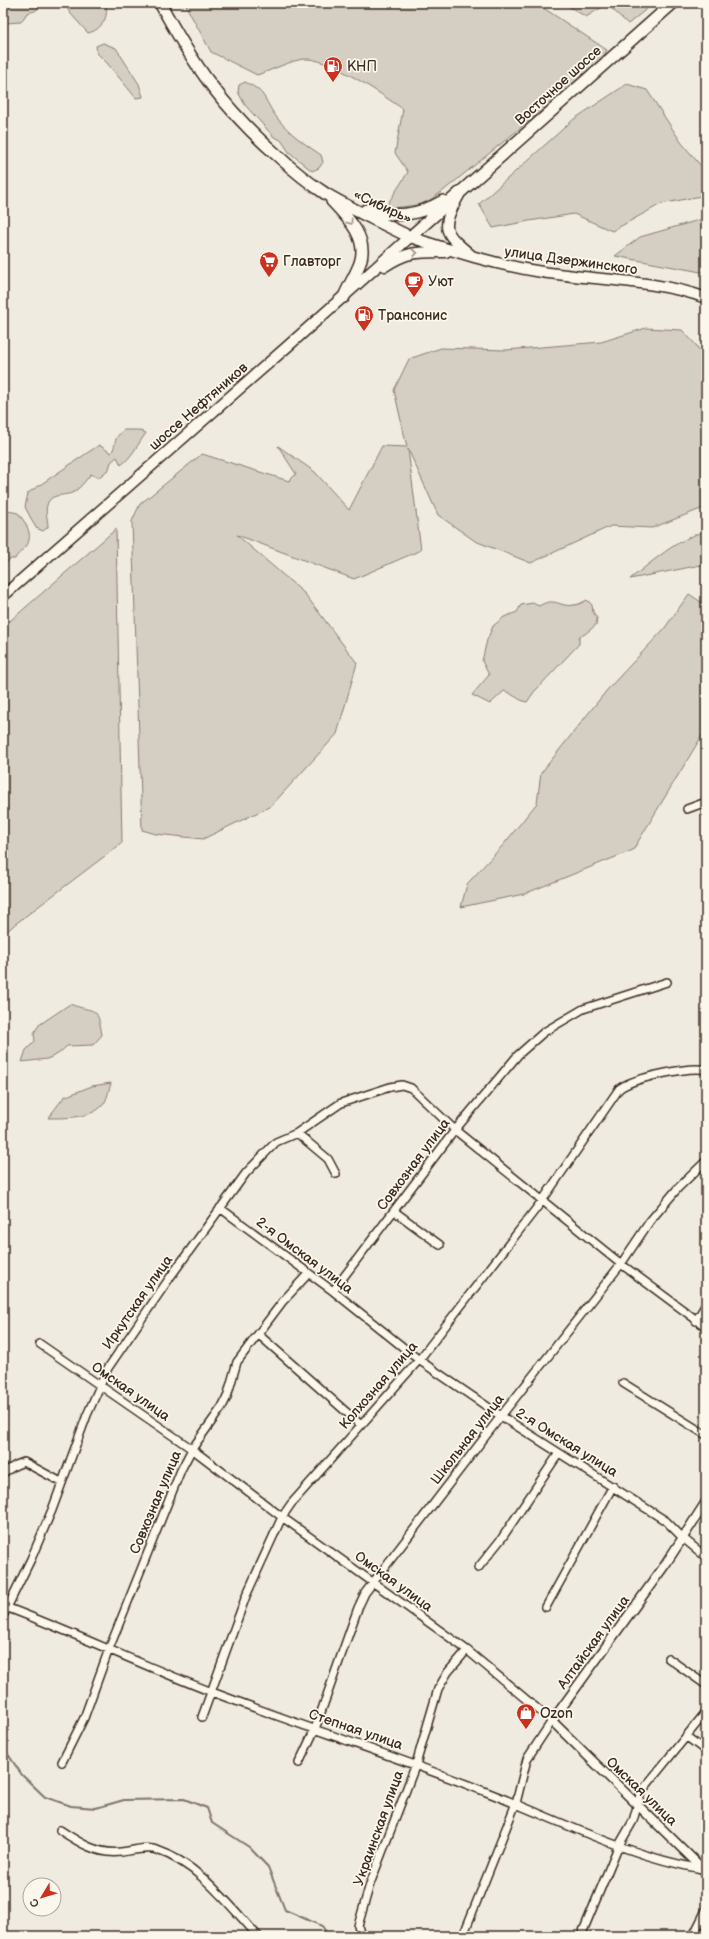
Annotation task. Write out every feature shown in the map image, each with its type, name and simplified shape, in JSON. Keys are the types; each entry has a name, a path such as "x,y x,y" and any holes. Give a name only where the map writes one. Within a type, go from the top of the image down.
{"highway":[{"path":"160,3 183,46 222,101 259,140 294,170 325,193 350,221 361,242 362,252 360,262 344,297"},
{"name":"Восточное шоссе","path":"462,189 673,3"},
{"path":"347,206 392,215 412,215 433,206 462,189"},
{"name":"«Сибирь»","path":"325,193 347,206 410,237 462,189"}],"main road":[{"path":"462,189 448,215 446,229 452,239 475,258"},
{"name":"улица Дзержинского","path":"410,237 475,258 541,272 647,285 694,294 706,298"},
{"name":"шоссе Нефтяников","path":"3,596 344,297 410,237"},
{"path":"357,285 400,256 422,252 455,252"}],"street":[{"path":"687,809 706,802"},
{"name":"Совхозная улица","path":"333,1291 455,1130 518,1055 544,1032 583,1009 667,982"},
{"name":"Колхозная улица","path":"202,1717 246,1596 282,1517 291,1504 419,1360 542,1201 616,1093 628,1083 646,1077 695,1069 706,1070"},
{"name":"Иркутская улица","path":"3,1616 5,1607 31,1559 52,1510 61,1482 112,1360 246,1173 272,1146 297,1133 345,1101 390,1087 402,1085 411,1088 455,1130 542,1201 621,1264 706,1327"},
{"path":"297,1133 328,1159 336,1174"},
{"name":"Школьная улица","path":"299,1763 315,1729 358,1608 365,1593 501,1416 621,1264 650,1221 678,1188 706,1161"},
{"name":"2-я Омская улица","path":"220,1208 333,1291 419,1360 501,1416 666,1521 683,1538 706,1557"},
{"path":"394,1211 440,1245"},
{"name":"Совхозная улица","path":"62,1762 84,1718 109,1649 177,1477 192,1449 222,1407 237,1362 283,1301 308,1274"},
{"path":"696,1320 706,1304"},
{"path":"258,1334 361,1424"},
{"name":"Омская улица","path":"40,1344 192,1449 282,1517 467,1650 552,1721 704,1870"},
{"path":"623,1383 706,1435"},
{"path":"478,1568 502,1538 559,1453"},
{"path":"3,1473 24,1462 61,1482"},
{"path":"546,1607 613,1486"},
{"name":"Алтайская улица","path":"463,1936 516,1803 528,1759 552,1721 665,1565 706,1503"},
{"name":"Степная улица","path":"5,1607 211,1692 416,1764 516,1803 618,1847 673,1863 704,1870"},
{"name":"Украинская улица","path":"360,1933 370,1884 416,1764 438,1690 448,1672 467,1650"},
{"path":"668,1658 706,1685"},
{"path":"581,1936 618,1847 633,1821 641,1792 706,1712"},
{"path":"687,1737 706,1751"},
{"path":"60,1830 76,1841 100,1851 120,1852 150,1848 171,1856 210,1883 258,1936"},
{"path":"693,1936 706,1910"}],"shaded area":[{"path":"3,3 44,3 35,11 27,13 21,22 6,23 3,28"},
{"path":"64,3 105,3 106,17 104,22 97,29 88,33 70,13"},
{"path":"186,3 536,3 607,50 599,64 443,191 424,204 394,208 387,205 408,172 395,153 403,109 369,86 341,70 315,60 304,59 287,63 257,75 211,52 187,8"},
{"path":"564,3 654,3 628,24 607,4 586,17"},
{"path":"103,43 116,48 139,84 143,97 136,98 97,53 96,46"},
{"path":"245,82 262,94 278,119 293,134 321,155 323,162 319,168 312,171 289,152 281,140 274,137 245,105 238,92 239,85"},
{"path":"627,84 647,90 681,142 706,172 706,195 661,204 612,231 574,214 493,228 479,204 574,119"},
{"path":"706,218 706,273 615,256 640,237"},
{"path":"646,328 682,330 696,345 706,362 706,507 652,528 611,526 531,563 475,541 438,515 408,449 421,550 354,579 237,535 305,594 357,663 337,734 271,806 203,839 156,834 142,830 132,521 140,504 202,454 289,481 296,474 278,446 315,472 349,510 382,446 407,447 394,390 409,359 441,348 506,350 601,342"},
{"path":"124,430 137,430 146,433 132,454 121,465 117,457 111,462 109,469 98,478 91,474 74,492 52,498 46,508 48,527 43,531 36,528 25,507 28,493 99,445 111,453 117,436"},
{"path":"4,510 18,513 26,525 29,539 25,548 15,559 10,559 3,566"},
{"path":"116,529 122,843 3,935 3,627"},
{"path":"706,531 706,564 630,579 675,545 685,539"},
{"path":"689,594 701,602 706,601 706,729 633,850 524,894 461,907 467,884 504,844 537,803 541,773 607,690 664,629"},
{"path":"587,600 592,605 593,612 597,618 596,625 579,637 579,644 534,692 527,702 504,691 490,704 472,695 489,675 482,661 487,640 493,626 504,617 517,612 521,605 533,603 539,606 545,603 553,602 569,605"},
{"path":"70,1004 94,1011 98,1018 102,1035 93,1045 67,1046 58,1054 47,1059 22,1062 26,1050 35,1041 34,1033 39,1025"},
{"path":"111,1083 105,1102 94,1112 87,1115 48,1118 64,1097 92,1086"}],"waterway":[{"path":"3,1747 22,1775 45,1797 71,1806 96,1808 124,1800 184,1799 207,1808 212,1823 249,1847 268,1867 285,1910 322,1926 329,1936"}],"place":[{"name":"КНП","path":"333,83"},
{"name":"Главторг","path":"269,278"},
{"name":"Уют","path":"414,298"},
{"name":"Трансонис","path":"364,332"},
{"name":"Ozon","path":"526,1730"}]}
